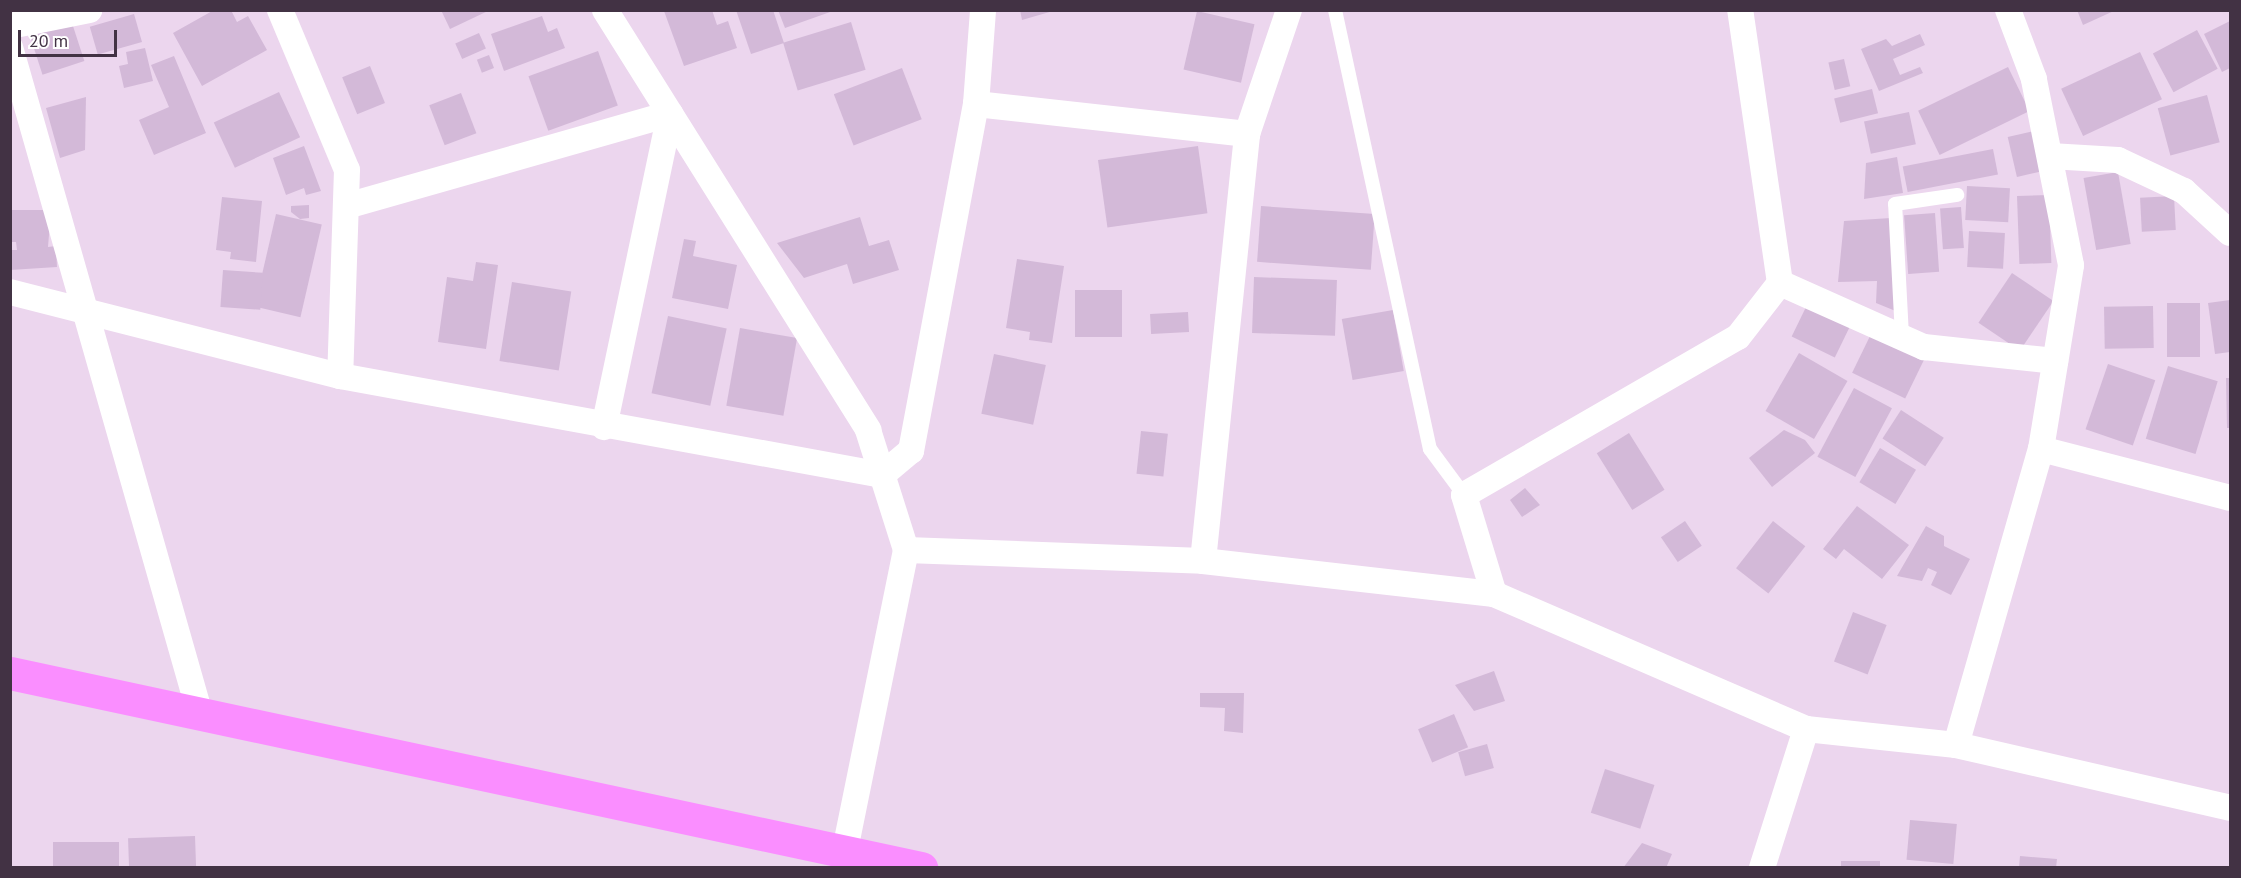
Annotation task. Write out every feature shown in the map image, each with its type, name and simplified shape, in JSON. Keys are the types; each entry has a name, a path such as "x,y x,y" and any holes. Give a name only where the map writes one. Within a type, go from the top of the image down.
{"main road":[{"path":"10,673 921,867"}],"street":[{"path":"10,26 89,10"},
{"path":"280,10 347,170 350,205 340,376"},
{"path":"605,10 868,430 906,550 845,851"},
{"path":"10,292 89,310 340,376 604,427 882,475 911,451 976,104 983,10"},
{"path":"1203,561 1247,134 1289,10"},
{"path":"1494,594 1464,495 1738,337 1780,283 1740,10"},
{"path":"1956,746 2041,448 2071,265 2034,79 2008,10"},
{"path":"10,47 89,310 200,714"},
{"path":"976,104 1247,134"},
{"path":"350,205 670,114"},
{"path":"604,427 670,114"},
{"path":"2049,156 2118,159 2184,191 2230,233"},
{"path":"1780,283 1924,347 2055,361"},
{"path":"2041,448 2230,498"},
{"path":"906,550 1203,561 1494,594 1806,729 1956,746 2230,808"},
{"path":"1762,867 1806,729"}],"lane":[{"path":"1335,10 1430,448 1464,495"},
{"path":"1902,336 1895,204 1957,195"}],"shaded area":[{"path":"11,11 2230,11 2230,867 11,867"}],"building":[{"path":"214,10 231,10 237,22 248,16 267,50 202,86 173,33"},
{"path":"441,10 490,10 450,29"},
{"path":"712,10 717,25 728,21 737,48 684,66 664,11"},
{"path":"736,10 773,10 784,43 751,54"},
{"path":"778,10 833,10 833,11 785,28"},
{"path":"1020,10 1052,10 1053,11 1022,20"},
{"path":"2077,10 2116,10 2083,25"},
{"path":"1197,11 1254,24 1241,83 1184,69"},
{"path":"134,14 142,42 98,55 90,27"},
{"path":"542,16 548,32 557,28 565,48 504,71 491,34"},
{"path":"2230,21 2230,68 2222,72 2204,34"},
{"path":"851,22 866,70 798,91 783,43"},
{"path":"72,23 84,61 43,75 30,37"},
{"path":"2197,30 2218,69 2174,92 2153,53"},
{"path":"479,33 486,49 462,59 455,44"},
{"path":"1920,34 1925,45 1893,59 1900,75 1920,67 1923,73 1879,91 1861,49 1886,39 1892,46"},
{"path":"145,48 153,81 124,88 119,66 128,64 126,52"},
{"path":"598,51 618,106 548,131 528,76"},
{"path":"2140,52 2162,99 2083,136 2061,89"},
{"path":"489,55 494,68 482,73 477,60"},
{"path":"174,56 206,133 154,155 139,120 169,107 151,65"},
{"path":"1844,59 1850,86 1835,90 1828,63"},
{"path":"370,66 385,103 357,114 342,77"},
{"path":"2008,67 2029,111 1940,155 1918,111"},
{"path":"902,68 922,119 854,146 834,94"},
{"path":"1872,89 1878,113 1840,123 1834,98"},
{"path":"279,92 300,137 235,168 214,122"},
{"path":"461,93 476,133 445,145 429,105"},
{"path":"2207,95 2220,142 2170,156 2158,108"},
{"path":"86,97 85,150 60,158 46,108"},
{"path":"1909,112 1916,144 1871,154 1864,122"},
{"path":"2034,131 2043,171 2017,177 2008,137"},
{"path":"304,146 321,191 306,195 304,188 286,195 273,158"},
{"path":"1198,146 1207,213 1107,227 1098,160"},
{"path":"1993,149 1998,175 1908,192 1903,167"},
{"path":"1897,157 1903,193 1864,199 1866,163"},
{"path":"2118,172 2131,244 2096,250 2084,178"},
{"path":"1967,186 2010,188 2008,222 1965,220"},
{"path":"2049,195 2051,263 2019,264 2017,196"},
{"path":"2174,196 2176,230 2142,232 2140,198"},
{"path":"222,197 262,201 256,262 230,259 231,252 216,250"},
{"path":"309,205 309,218 300,219 291,212 291,206"},
{"path":"1261,206 1375,214 1371,270 1257,262"},
{"path":"1961,207 1964,248 1943,249 1940,208"},
{"path":"10,210 51,210 48,247 56,246 57,267 10,270 10,250 17,250 16,242 10,242"},
{"path":"1935,213 1939,272 1908,274 1904,215"},
{"path":"276,214 322,225 300,317 255,307"},
{"path":"860,217 869,246 889,240 899,270 853,284 847,264 804,278 777,243"},
{"path":"1891,218 1898,312 1876,303 1877,281 1838,282 1844,221"},
{"path":"1969,231 2005,233 2003,269 1967,267"},
{"path":"684,239 696,241 693,256 737,265 728,309 672,298"},
{"path":"1017,259 1064,266 1052,343 1029,340 1030,332 1006,328"},
{"path":"476,262 498,265 486,349 438,342 447,277 473,281"},
{"path":"223,270 263,273 260,310 220,307"},
{"path":"2012,273 2053,301 2020,351 1978,323"},
{"path":"1254,277 1337,280 1335,336 1252,333"},
{"path":"512,282 571,291 559,370 499,361"},
{"path":"1075,290 1122,290 1122,337 1075,337"},
{"path":"2230,300 2230,352 2215,354 2208,303"},
{"path":"2167,303 2200,303 2200,357 2167,357"},
{"path":"1807,305 1850,326 1835,357 1792,336"},
{"path":"2153,306 2154,348 2105,349 2104,307"},
{"path":"1393,310 1404,371 1353,380 1342,319"},
{"path":"1188,312 1189,332 1151,334 1150,314"},
{"path":"668,316 727,328 710,406 652,393"},
{"path":"740,328 797,338 783,416 726,406"},
{"path":"1871,334 1924,360 1905,399 1852,373"},
{"path":"1799,353 1847,381 1814,439 1766,411"},
{"path":"994,354 1046,365 1033,425 981,414"},
{"path":"2108,364 2155,380 2133,446 2086,429"},
{"path":"2168,366 2218,381 2196,454 2146,439"},
{"path":"2226,378 2230,378 2230,428 2227,428"},
{"path":"1854,388 1892,408 1855,477 1817,457"},
{"path":"1901,410 1944,438 1925,466 1882,439"},
{"path":"1784,430 1805,440 1815,453 1772,487 1749,458"},
{"path":"1141,431 1168,434 1163,477 1137,474"},
{"path":"1629,433 1665,490 1632,510 1597,453"},
{"path":"1880,448 1916,470 1895,504 1859,482"},
{"path":"1525,488 1540,505 1522,517 1510,500"},
{"path":"1857,506 1909,545 1882,579 1844,549 1836,559 1823,549"},
{"path":"1685,521 1702,546 1678,562 1661,537"},
{"path":"1773,521 1805,546 1768,594 1736,568"},
{"path":"1926,526 1944,536 1944,546 1970,559 1951,595 1931,585 1937,572 1928,568 1922,581 1897,576"},
{"path":"1853,612 1887,625 1868,674 1834,661"},
{"path":"1494,671 1505,701 1474,711 1455,685"},
{"path":"1200,693 1244,693 1243,733 1224,731 1225,708 1200,707"},
{"path":"1454,714 1468,747 1432,762 1418,729"},
{"path":"1487,744 1494,768 1465,776 1458,752"},
{"path":"1605,769 1654,785 1640,829 1591,813"},
{"path":"1910,820 1957,824 1953,864 1907,860"},
{"path":"195,836 196,868 129,868 128,838"},
{"path":"53,842 119,842 119,868 53,868"},
{"path":"1642,843 1672,854 1666,868 1623,868"},
{"path":"2020,856 2057,859 2056,868 2019,868"},
{"path":"1841,861 1880,861 1880,868 1841,868"}]}
